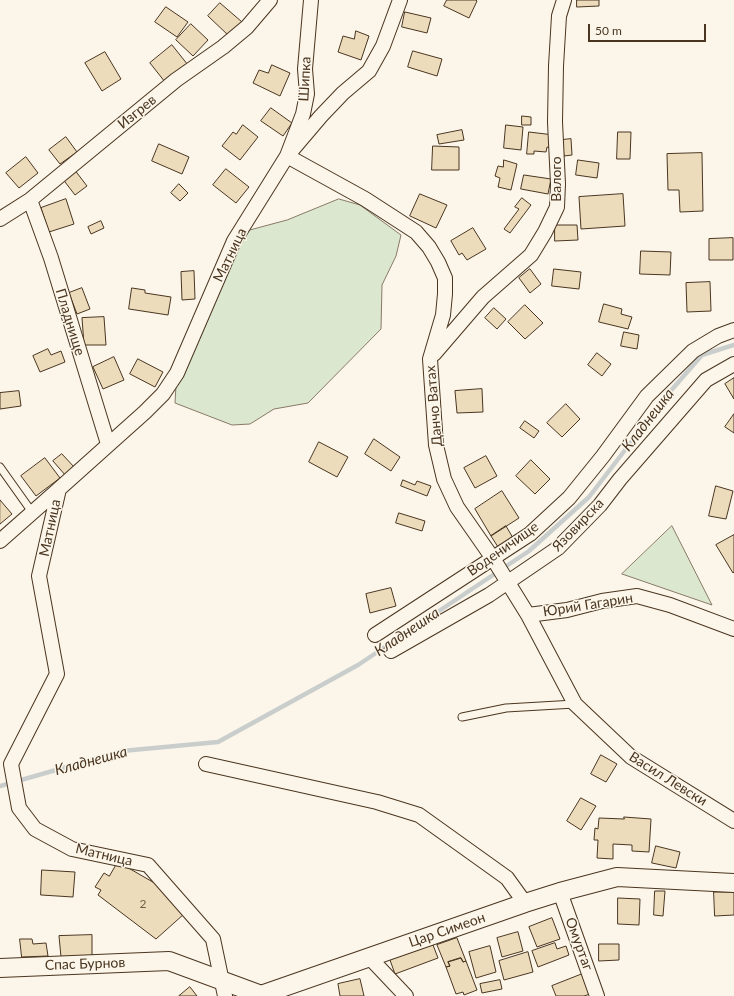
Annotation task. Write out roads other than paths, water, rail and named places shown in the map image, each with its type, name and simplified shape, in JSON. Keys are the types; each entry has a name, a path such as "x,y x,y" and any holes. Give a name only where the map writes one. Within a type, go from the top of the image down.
{"street":[{"name":"Изгрев","path":"0,219 30,200 176,80 247,28 270,0"},
{"name":"Шипка","path":"287,156 303,114 307,94 305,69 311,0"},
{"name":"Матница","path":"224,988 213,939 148,865 72,848 35,829 19,808 11,764 57,674 39,576 59,489 164,394 177,373 234,241 287,156 343,93 369,71 383,46 400,0"},
{"name":"Валого","path":"430,359 483,297 531,254 545,232 556,207 558,184 555,122 556,66 559,16 564,0"},
{"name":"Данчо Ватах","path":"287,156 378,208 416,232 429,247 438,262 445,278 445,294 443,315 430,359 436,445 444,479 457,507 493,559"},
{"name":"Пладнище","path":"30,200 51,258 108,444"},
{"name":"Воденичище","path":"375,635 530,534 569,498 603,456 647,396 693,351 718,336 734,330"},
{"name":"Язовирска","path":"391,651 490,595 507,581 558,548 600,505 630,467 706,380 734,364"},
{"path":"0,541 59,489"},
{"name":"Юрий Гагарин","path":"493,559 528,615 567,610 637,596 670,605 734,629"},
{"name":"Васил Левски","path":"528,615 575,704 630,757 734,820"},
{"path":"206,764 377,802 419,815 507,878 525,903"},
{"name":"Цар Симеон","path":"169,960 224,988 261,995 525,903 617,877 734,883"},
{"name":"Омуртаг","path":"560,892 597,996"},
{"path":"370,958 406,996"},
{"name":"Спас Бурнов","path":"0,968 169,960"}],"lane":[{"path":"0,467 32,512"},
{"path":"462,717 506,708 575,704"}],"waterway":[{"name":"Кладнешка","path":"0,786 122,751 218,742 358,665 529,551 589,497 668,394 702,355 734,345"}]}
